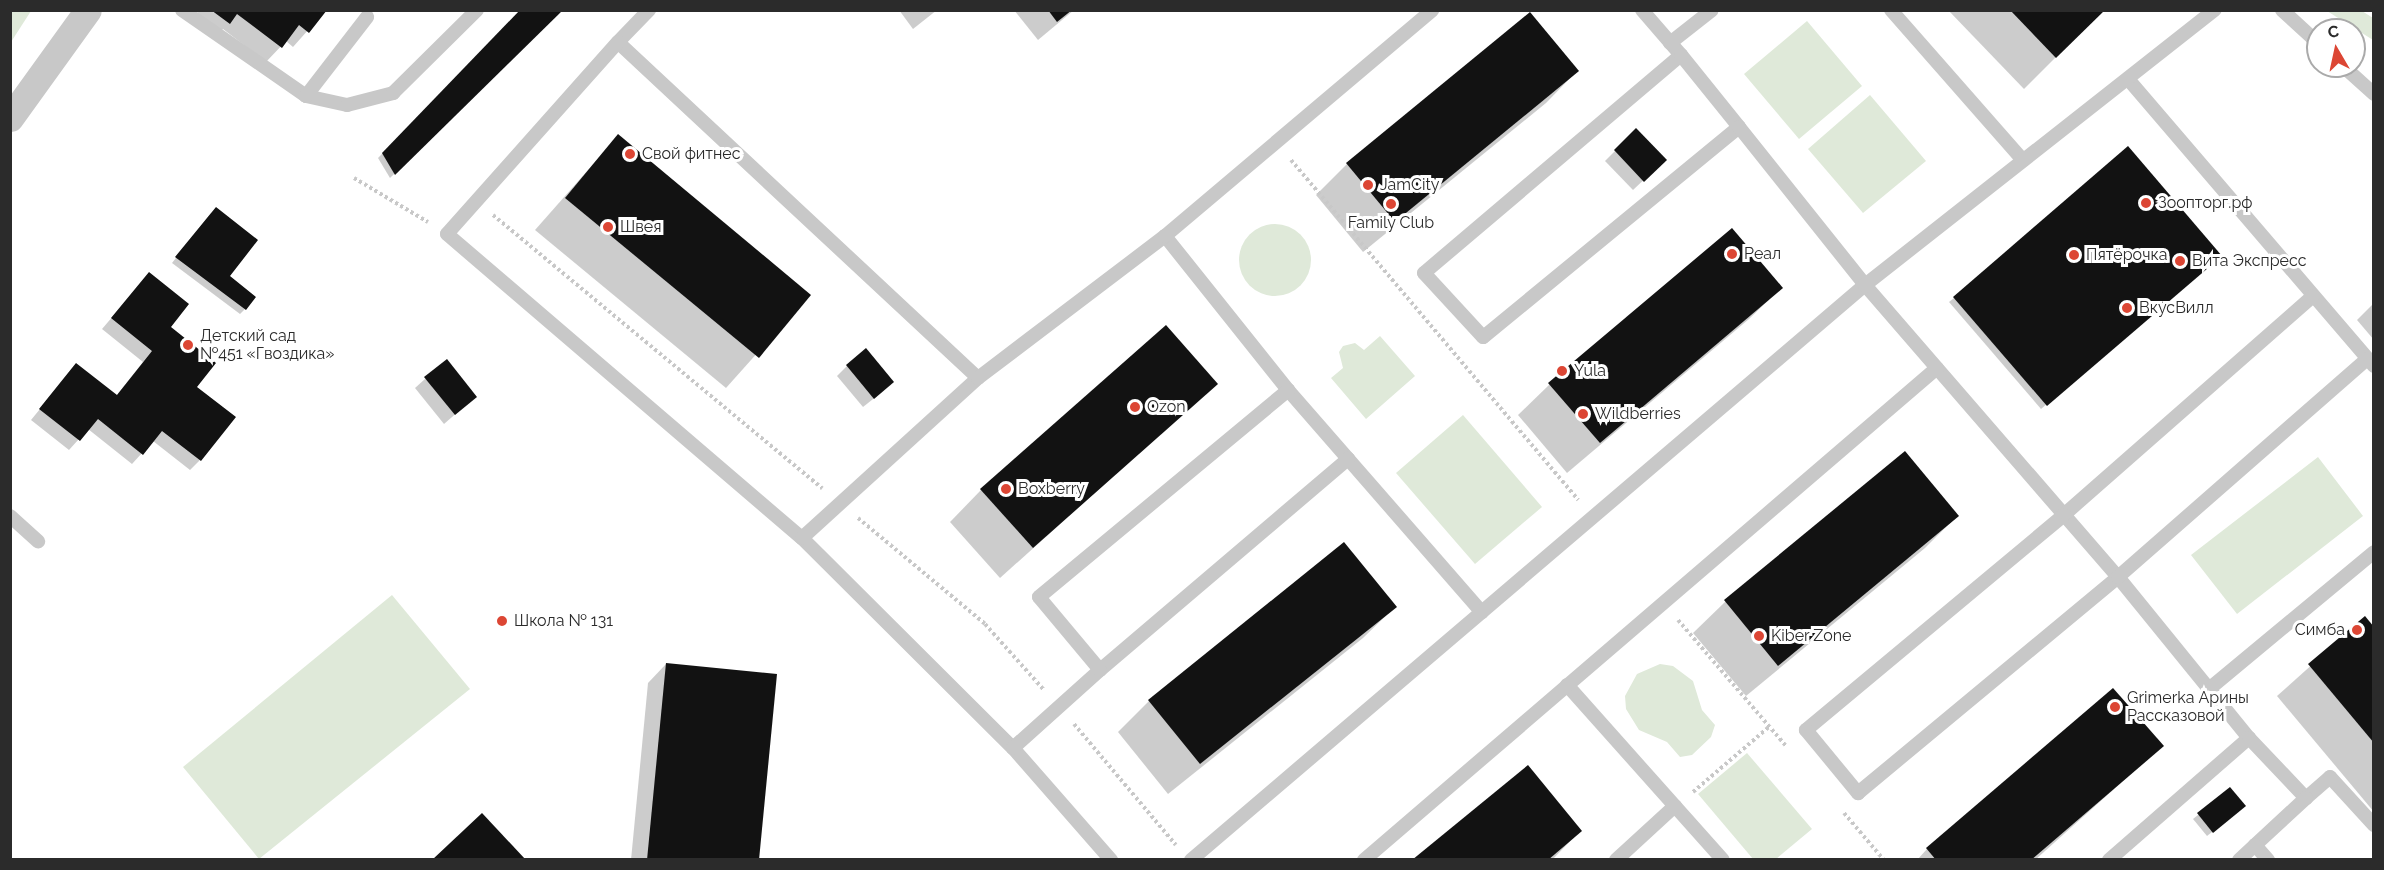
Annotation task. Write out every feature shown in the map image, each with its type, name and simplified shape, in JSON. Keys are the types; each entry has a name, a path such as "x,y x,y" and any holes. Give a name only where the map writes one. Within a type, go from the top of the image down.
{"street":[{"path":"10,118 88,10"}],"lane":[{"path":"182,10 306,96 347,105 393,93 477,10"},
{"path":"648,10 447,234 802,538 1013,748 1111,860"},
{"path":"802,538 978,378 1165,236 1432,10"},
{"path":"1642,10 1681,55 1865,285 2118,577 2249,738 2306,798"},
{"path":"1670,43 1712,10"},
{"path":"1890,10 2023,160"},
{"path":"1191,860 1865,285 2215,10"},
{"path":"2282,10 2306,33"},
{"path":"306,96 367,17"},
{"path":"618,42 978,378"},
{"path":"1681,55 1424,273 1483,337 1739,127"},
{"path":"2356,78 2373,94"},
{"path":"2128,79 2313,296 2370,363 2118,577 1858,792 1806,730 2064,515 2313,296"},
{"path":"1165,236 1288,390 1482,612"},
{"path":"1364,860 1937,368"},
{"path":"1100,670 1039,597 1288,390"},
{"path":"1013,748 1100,670 1348,459"},
{"path":"10,516 38,541"},
{"path":"2209,689 2373,552"},
{"path":"1568,685 1723,860"},
{"path":"2109,860 2249,738"},
{"path":"2239,860 2330,777 2373,825"},
{"path":"1616,860 1676,806"},
{"path":"2255,845 2268,860"}],"path":[{"path":"1276,142 1593,517"},
{"path":"354,178 447,234"},
{"path":"1664,603 1793,753"},
{"path":"1676,806 1770,726"},
{"path":"1838,806 1884,860"}],"green space":[{"path":"10,11 31,11 11,42"},
{"path":"2327,11 2362,11 2373,18 2373,40 2366,36 2366,18 2338,18"},
{"path":"1807,21 1862,86 1799,139 1744,74"},
{"path":"1870,95 1926,161 1863,213 1808,149"},
{"path":"1275,224 1295,230 1305,240 1311,260 1305,280 1295,290 1275,296 1255,290 1245,280 1239,260 1245,240 1255,230"},
{"path":"1380,336 1415,376 1366,419 1331,378 1343,368 1339,352 1343,346 1355,343 1364,350"},
{"path":"1463,415 1542,507 1475,564 1396,473"},
{"path":"2318,457 2363,516 2237,614 2191,555"},
{"path":"392,595 470,689 259,859 183,767"},
{"path":"1660,664 1673,666 1693,681 1702,710 1715,725 1711,737 1692,755 1680,757 1667,742 1639,730 1626,709 1625,696 1637,674"},
{"path":"1747,753 1812,829 1776,859 1753,859 1698,794"}],"building":[{"path":"211,10 327,10 309,33 299,25 282,48 237,14 230,24"},
{"path":"520,10 563,10 395,175 382,153"},
{"path":"1048,10 1072,10 1057,22"},
{"path":"2010,10 2105,10 2056,58"},
{"path":"1530,12 1579,71 1395,222 1346,163"},
{"path":"1636,128 1667,160 1644,182 1614,150"},
{"path":"618,134 811,295 759,358 565,198"},
{"path":"2128,146 2222,256 2047,406 1953,297"},
{"path":"216,207 258,240 230,276 256,297 246,310 175,257"},
{"path":"1732,228 1783,288 1600,443 1548,383"},
{"path":"149,272 189,304 171,327 216,363 197,387 236,417 201,461 162,431 143,455 98,419 80,441 39,409 76,363 117,395 152,351 111,318"},
{"path":"1166,325 1218,384 1033,548 980,489"},
{"path":"866,348 894,382 874,399 846,365"},
{"path":"447,359 477,397 455,415 424,377"},
{"path":"1905,451 1959,516 1778,666 1724,600"},
{"path":"1344,542 1397,607 1200,764 1148,700"},
{"path":"2365,616 2374,627 2374,743 2308,664"},
{"path":"666,663 777,674 759,860 647,860"},
{"path":"2113,688 2164,746 2031,860 1936,860 1926,848"},
{"path":"1528,765 1582,831 1548,860 1412,860"},
{"path":"2230,787 2246,806 2213,833 2197,813"},
{"path":"482,813 526,860 432,860"}],"place":[{"name":"Свой фитнес","path":"630,154"},
{"name":"JamCity","path":"1368,185"},
{"name":"Зоопторг.рф","path":"2146,203"},
{"name":"Family Club","path":"1391,204"},
{"name":"Швея","path":"608,227"},
{"name":"Реал","path":"1732,254"},
{"name":"Пятёрочка","path":"2074,255"},
{"name":"Вита Экспресс","path":"2180,261"},
{"name":"ВкусВилл","path":"2127,308"},
{"name":"Детский сад №451 «Гвоздика»","path":"188,345"},
{"name":"Yula","path":"1562,371"},
{"name":"Ozon","path":"1135,407"},
{"name":"Wildberries","path":"1583,414"},
{"name":"Boxberry","path":"1006,489"},
{"name":"Школа № 131","path":"502,621"},
{"name":"Симба","path":"2357,630"},
{"name":"Kiber Zone","path":"1759,636"},
{"name":"Grimerka Арины Рассказовой","path":"2115,707"}]}
